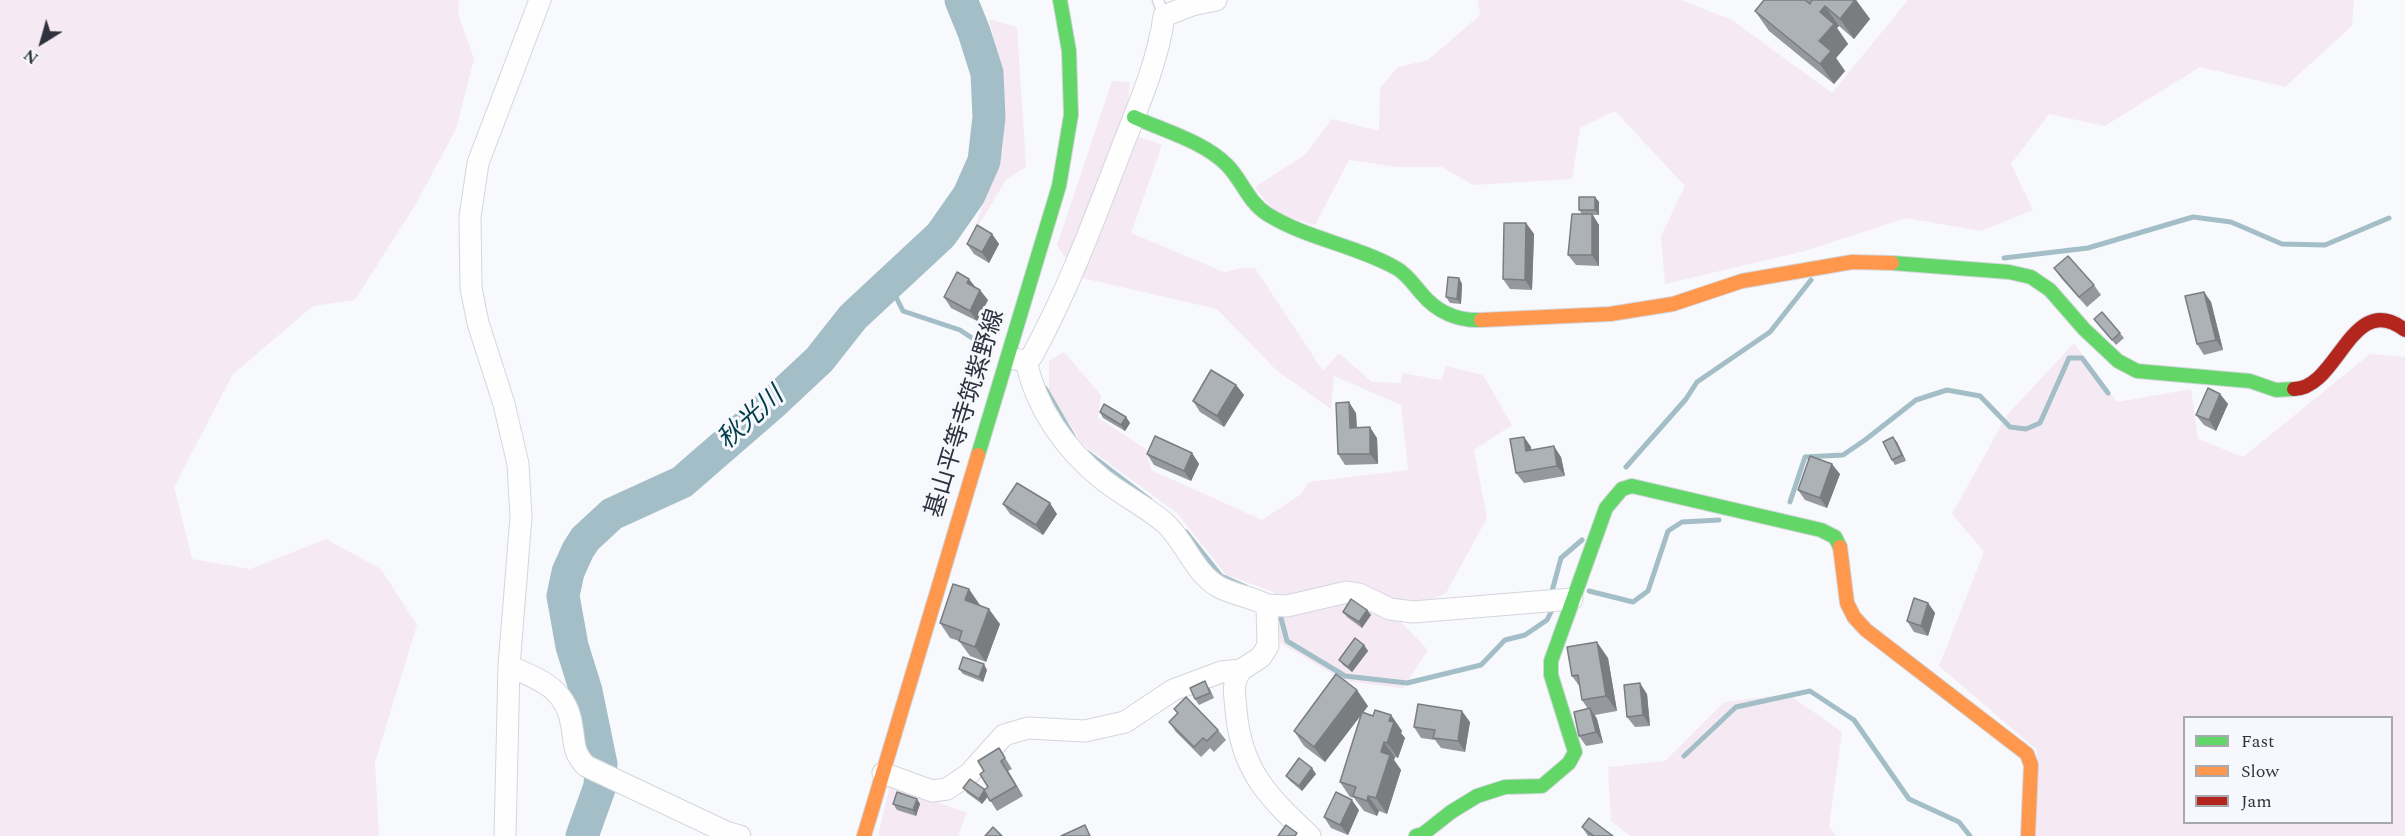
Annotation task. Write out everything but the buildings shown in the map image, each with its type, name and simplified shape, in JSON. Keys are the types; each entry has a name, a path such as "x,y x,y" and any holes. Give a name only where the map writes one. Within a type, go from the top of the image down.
{"street":[{"path":"505,836 508,666 521,517 518,464 504,404 478,323 471,288 470,216 478,163 540,0"},
{"name":"基山平等寺筑紫野線","path":"864,836 1017,359 1059,186 1071,115 1070,51 1060,0"},
{"path":"1216,0 1161,8 1161,36 1134,117 1068,280 1032,356 1017,359 1053,426 1077,457 1102,479 1165,524 1178,537 1199,570 1219,586 1267,605 1287,606 1347,592 1359,594 1390,609 1413,612 1572,599"},
{"path":"1134,117 1212,153 1227,165 1251,201 1263,212 1282,222 1383,260 1402,272 1427,301 1443,313 1466,321 1610,314 1673,304 1742,281 1805,269 1874,261 2009,272 2031,277 2050,290 2084,329 2118,361 2137,371 2250,381 2276,390 2302,389 2320,375 2362,325 2380,320 2397,324 2405,330"},
{"path":"1416,836 1423,834 1465,800 1489,790 1516,784 1542,786 1569,763 1575,752 1551,675 1551,661 1606,508 1622,489 1632,486 1821,530 1835,537 1842,550 1847,603 1860,624 2027,754 2031,765 2028,836"},
{"path":"1267,605 1268,646 1261,657 1241,670 1234,682 1238,732 1246,757 1263,787 1280,808 1310,836"},
{"path":"508,666 539,679 562,696 571,716 576,756 586,766 726,832 740,836"},
{"path":"883,773 932,791 947,789 969,774 1004,735 1028,728 1085,731 1125,722 1173,690 1221,672 1241,670"}],"shaded area":[{"path":"0,0 459,0 458,13 474,59 456,129 417,202 355,300 313,306 233,374 174,487 192,559 250,569 326,539 381,569 417,625 375,762 379,836 0,836"},
{"path":"1478,0 1681,0 1732,20 1832,93 1908,0 2354,0 2352,26 2285,87 2200,67 2105,126 2049,114 2011,164 2033,210 1981,231 1906,218 1805,251 1665,284 1661,236 1685,186 1615,111 1580,128 1572,179 1473,185 1442,167 1397,167 1349,160 1315,225 1275,213 1255,187 1305,155 1332,119 1379,131 1380,88 1398,67 1428,60 1480,15"},
{"path":"989,19 1017,27 1026,167 1006,180 971,238 1003,149 1002,74"},
{"path":"1112,81 1130,82 1125,132 1162,145 1131,233 1224,272 1255,268 1323,371 1339,353 1372,382 1401,383 1402,373 1441,380 1446,366 1483,375 1512,425 1474,450 1487,518 1446,593 1396,617 1428,650 1403,688 1344,681 1280,643 1274,592 1226,575 1177,513 1082,444 1049,391 1049,361 1064,352 1101,395 1098,418 1146,449 1151,470 1262,520 1300,495 1309,482 1408,470 1401,405 1334,376 1331,409 1276,370 1217,309 1078,277 1057,245"},
{"path":"2074,343 2117,402 2191,389 2198,439 2243,457 2370,354 2405,357 2405,836 2030,836 2037,750 1939,666 1984,552 1952,514 2007,415"},
{"path":"1788,694 1842,732 1829,826 1836,836 1630,836 1611,821 1608,767 1665,761 1724,702"},
{"path":"890,785 967,813 958,836 878,836"}],"waterway":[{"name":"秋光川","path":"582,836 600,786 601,764 586,691 572,646 563,596 568,572 585,539 612,514 682,482 819,360 853,317 941,235 969,195 984,161 989,117 987,73 961,0"},
{"path":"2004,258 2088,248 2193,217 2231,222 2282,244 2325,245 2389,218"},
{"path":"1626,467 1686,399 1697,382 1770,332 1811,280"},
{"path":"889,283 903,311 960,330 984,346"},
{"path":"1790,502 1805,457 1843,455 1916,400 1947,390 1980,396 2010,427 2026,429 2040,423 2069,358 2082,358 2108,393"},
{"path":"1045,388 1074,438"},
{"path":"1088,453 1150,500"},
{"path":"1589,591 1633,602 1648,591 1668,531 1682,522 1719,520"},
{"path":"1186,532 1221,576 1246,587"},
{"path":"1552,591 1561,558 1582,540"},
{"path":"1281,618 1287,641 1345,676 1407,683 1481,665 1505,640 1525,635 1547,620 1552,610"},
{"path":"1684,756 1736,707 1810,691 1854,720 1909,799 1959,822 1970,836"}],"traffic: fast":[{"path":"978,455 1059,186 1071,115 1069,51 1060,0"},
{"path":"1134,117 1207,149 1227,165 1260,209 1282,223 1380,260 1400,270 1434,306 1456,317 1481,320"},
{"path":"1892,263 2009,272 2031,277 2050,290 2084,329 2118,361 2137,371 2250,381 2276,390 2294,389"},
{"path":"1416,836 1423,834 1451,812 1477,796 1505,787 1542,786 1569,763 1575,752 1551,675 1551,661 1606,508 1622,489 1632,486 1821,530 1835,537 1840,547"}],"traffic: slow":[{"path":"1481,320 1610,314 1673,304 1742,281 1852,262 1892,263"},
{"path":"864,836 978,455"},
{"path":"1840,547 1847,603 1854,617 1866,630 2027,754 2031,765 2028,836"}],"traffic: jam":[{"path":"2294,389 2309,384 2323,374 2358,330 2371,322 2387,321 2405,330"}]}
